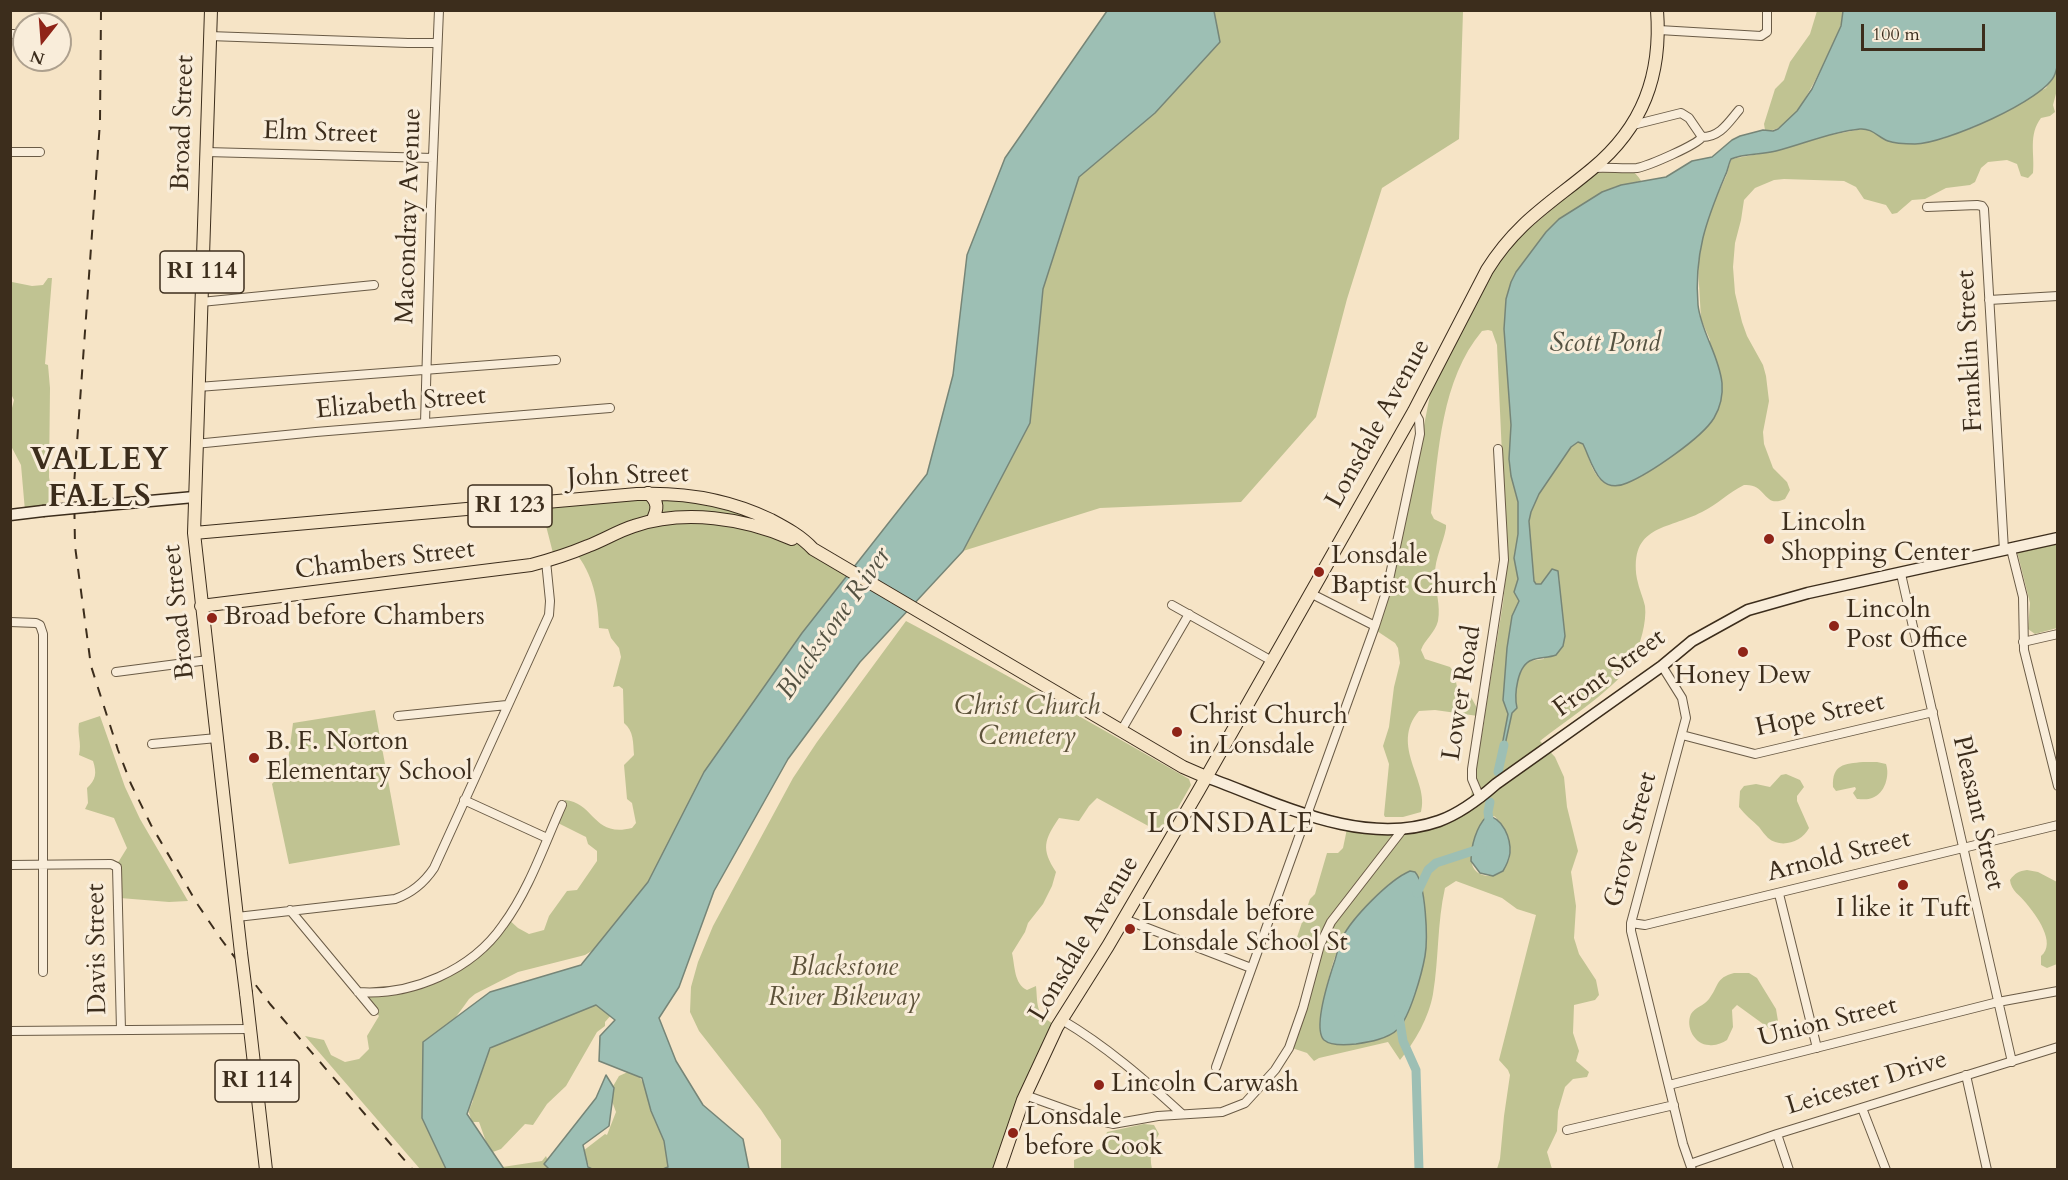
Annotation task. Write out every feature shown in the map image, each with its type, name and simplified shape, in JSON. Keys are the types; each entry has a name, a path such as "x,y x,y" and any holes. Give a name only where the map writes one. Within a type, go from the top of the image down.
{"main road":[{"name":"Broad Street","path":"211,10 195,444 194,533 266,1170"},
{"name":"Lonsdale Avenue","path":"999,1170 1025,1095 1062,1020 1124,919 1414,411 1497,254 1530,217 1594,168 1626,136 1633,125 1646,99 1652,78 1659,30 1657,10"},
{"path":"648,493 656,500 657,505 652,521"},
{"name":"John Street","path":"194,533 228,528 648,493 694,495 755,512 781,525 807,542 813,549 1183,767 1206,777"},
{"path":"10,515 194,497"},
{"path":"725,520 736,506"},
{"name":"Chambers Street","path":"201,606 546,561 652,521 681,518 725,520 780,534 813,549"},
{"name":"Front Street","path":"1206,777 1307,814 1360,828 1403,829 1440,820 1480,798 1496,784 1662,666 1692,641 1748,610 1808,593 2058,538"}],"street":[{"name":"Macondray Avenue","path":"424,423 439,10"},
{"path":"1659,30 1761,36 1767,34 1767,10"},
{"path":"209,36 437,43"},
{"path":"1594,168 1638,168 1687,148 1702,137 1710,137 1722,130 1739,110"},
{"path":"1633,125 1680,113 1689,117 1702,137"},
{"path":"10,152 40,152"},
{"name":"Elm Street","path":"206,152 433,158"},
{"name":"Franklin Street","path":"1928,207 1982,206 1984,209 2007,549 2023,597 2023,642 2058,786"},
{"path":"201,302 374,285"},
{"path":"1989,300 2058,296"},
{"path":"198,387 556,360"},
{"name":"Elizabeth Street","path":"195,444 610,408"},
{"path":"1215,1067 1387,589 1420,434 1419,420 1414,411"},
{"name":"Lower Road","path":"1480,798 1472,779 1472,769 1504,560 1498,449"},
{"path":"237,917 395,899 410,893 426,880 434,868 549,615 546,561"},
{"name":"Pleasant Street","path":"1901,574 2012,1062"},
{"path":"1310,593 1375,626"},
{"path":"1172,605 1272,661"},
{"path":"1121,731 1189,614"},
{"path":"10,622 40,625 43,634 43,972"},
{"path":"2023,642 2058,634"},
{"path":"116,672 208,660"},
{"name":"Grove Street","path":"1662,666 1685,705 1686,718 1631,923 1633,939 1691,1167"},
{"path":"398,716 507,705"},
{"name":"Hope Street","path":"1682,735 1755,754 1933,712"},
{"path":"152,744 217,738"},
{"path":"464,800 547,838"},
{"path":"358,992 376,992 430,982 478,952 497,934 508,918 562,805"},
{"name":"Arnold Street","path":"1631,923 1645,925 2058,825"},
{"path":"1025,1095 1092,1119 1113,1124 1182,1114 1222,1112 1245,1103 1256,1094 1275,1070 1294,1036 1324,936 1340,909 1403,829"},
{"name":"Davis Street","path":"10,866 111,864 117,867 121,1030"},
{"path":"1779,894 1816,1048"},
{"path":"290,910 374,1011"},
{"path":"1124,919 1251,968"},
{"name":"Union Street","path":"1669,1085 1998,1002 2058,991"},
{"path":"1062,1020 1104,1047 1149,1083 1182,1114"},
{"path":"10,1031 250,1029"},
{"name":"Leicester Drive","path":"1691,1167 1777,1134 2058,1047"},
{"path":"1966,1075 1987,1170"},
{"path":"1567,1130 1674,1105"},
{"path":"1862,1108 1886,1170"},
{"path":"1777,1134 1789,1170"}],"green space":[{"path":"1214,11 1463,11 1459,139 1382,188 1347,299 1316,417 1241,502 1100,508 963,551 1030,423 1043,289 1079,177 1155,113 1220,42"},
{"path":"1817,11 1843,11 1837,35 1817,77 1798,109 1777,129 1765,130 1764,124 1775,89 1784,80 1790,62 1810,34"},
{"path":"2057,65 2057,90 2053,105 2055,112 2041,118 2037,124 2033,138 2033,173 2028,178 2021,176 2017,164 2007,160 1988,162 1981,168 1975,182 1970,185 1946,188 1925,199 1912,200 1897,213 1892,214 1886,205 1864,199 1856,187 1844,181 1774,180 1755,188 1744,200 1735,243 1733,267 1735,293 1747,336 1763,365 1766,376 1769,401 1763,432 1764,444 1773,468 1787,482 1790,490 1785,499 1773,501 1757,488 1744,485 1707,509 1653,532 1645,539 1639,548 1636,561 1637,579 1645,606 1645,619 1633,660 1627,670 1605,692 1540,741 1555,757 1564,777 1567,807 1578,851 1571,872 1576,906 1574,938 1579,954 1596,980 1599,995 1595,1000 1574,1005 1573,1033 1579,1051 1576,1061 1589,1072 1587,1077 1573,1079 1565,1087 1558,1111 1557,1131 1547,1152 1552,1169 1497,1169 1510,1075 1499,1060 1536,915 1517,909 1502,898 1456,881 1445,888 1431,1003 1421,1029 1400,1060 1388,1042 1314,1061 1307,1053 1289,1047 1316,955 1301,950 1295,943 1310,899 1315,894 1327,853 1338,853 1343,848 1348,824 1382,828 1439,820 1470,802 1485,717 1435,710 1419,711 1411,724 1408,737 1412,763 1420,788 1421,812 1403,817 1385,817 1389,764 1383,746 1389,727 1394,687 1400,663 1395,643 1377,631 1398,557 1431,390 1508,249 1606,164 1626,167 1639,177 1641,181 1614,187 1546,232 1511,282 1506,299 1504,329 1514,488 1518,502 1518,534 1514,558 1518,579 1514,592 1519,601 1512,616 1507,648 1503,700 1508,714 1500,753 1502,757 1512,713 1517,707 1515,689 1519,677 1528,661 1544,659 1560,593 1559,576 1550,571 1541,584 1536,584 1534,581 1529,520 1539,494 1571,447 1578,442 1583,444 1598,477 1613,485 1626,483 1655,468 1705,429 1710,340 1701,319 1698,267 1703,232 1731,159 1775,151 1815,138 1862,129 1871,130 1884,139 1942,139 1975,127 2046,88 2055,74","holes":["1482,331 1492,331 1497,345 1507,565 1485,714 1477,708 1471,697 1458,692 1454,672 1450,667 1425,659 1421,650 1435,629 1439,615 1435,568 1446,525 1434,519 1431,513 1444,417 1458,371 1468,350","1494,816 1502,825 1510,844 1508,862 1493,876 1482,875 1472,865 1473,848 1481,823","1410,871 1424,896 1425,954 1414,996 1400,1028 1391,1034 1368,1042 1323,1039 1321,1030 1324,1003 1331,971 1344,936 1364,909 1401,876"]},
{"path":"48,278 52,278 45,364 48,365 50,388 49,477 54,509 25,511 21,465 11,446 11,412 14,400 10,392 10,285 12,282 32,286 43,285"},
{"path":"644,494 734,507 852,570 649,904 597,948 585,955 518,972 475,994 450,1025 432,1053 424,1082 425,1112 429,1128 447,1169 420,1169 305,1036 324,1040 331,1055 345,1062 359,1059 369,1049 367,1036 379,1016 363,995 429,981 476,954 507,918 529,934 544,930 549,916 567,891 577,890 597,861 597,851 588,844 586,837 556,822 565,800 583,807 609,828 619,830 632,828 636,823 632,803 627,799 624,765 634,755 632,738 630,730 624,723 623,689 619,686 613,687 621,657 619,648 611,638 608,629 599,628 593,588 581,560 575,552 554,557 544,518 525,512 526,506"},
{"path":"2057,543 2057,628 2035,634 2028,629 2030,603 2017,551"},
{"name":"Blackstone River Bikeway","path":"906,621 1189,779 1191,785 1163,834 1097,798 1079,821 1059,818 1050,832 1046,851 1056,872 1052,886 1012,953 1020,984 1027,990 1036,986 1041,1014 1056,1025 998,1169 781,1169 781,1140 761,1110 699,1031 690,1012 691,987 698,962 713,926 793,778"},
{"path":"375,710 400,845 289,864 272,784 287,768 293,723"},
{"path":"100,716 125,787 140,819 188,901 169,902 120,898 115,864 127,848 114,818 85,809 88,803 87,788 94,779 95,769 93,761 79,755 79,723"},
{"path":"1863,762 1886,764 1887,779 1880,793 1870,799 1857,799 1853,793 1855,787 1836,791 1833,787 1833,779 1837,770 1845,765"},
{"path":"1786,774 1800,780 1804,787 1797,796 1797,801 1809,828 1796,840 1779,843 1768,838 1739,807 1740,791 1744,786 1756,784 1770,787 1781,775"},
{"path":"2027,870 2038,872 2057,882 2057,964 2047,968 2041,965 2041,956 2047,944 2043,929 2024,900 2014,890 2010,880 2015,874"},
{"path":"1734,973 1749,973 1757,978 1776,1009 1779,1027 1770,1029 1737,1005 1732,1010 1733,1027 1727,1040 1716,1045 1699,1042 1690,1030 1691,1014 1707,1001 1723,977"},
{"path":"598,1002 620,1005 605,1022 605,1026 597,1032 566,1086 547,1104 533,1125 525,1124 501,1149 490,1153 479,1122 472,1122 469,1113 473,1100 473,1077 477,1064 487,1052 515,1033 549,1018"},
{"path":"635,1071 645,1085 655,1121 672,1141 669,1170 590,1169 583,1151 605,1134 607,1135 616,1112 609,1093 619,1076"},
{"path":"1144,1124 1154,1125 1159,1134 1152,1151 1152,1169 1074,1169 1074,1160 1102,1148 1107,1132"},
{"path":"546,1156 551,1169 496,1168 542,1161"}],"water":[{"name":"Blackstone River","path":"1107,11 1214,11 1220,42 1155,113 1079,177 1043,289 1030,423 963,551 860,662 788,759 714,891 679,987 659,1018 676,1061 703,1105 743,1139 749,1169 663,1169 668,1167 664,1141 651,1111 642,1078 599,1061 600,1036 615,1020 596,1005 490,1048 467,1114 504,1169 446,1169 422,1118 423,1042 490,992 581,965 648,882 704,772 802,633 927,474 953,375 967,255 1005,158"},
{"name":"Scott Pond","path":"1843,11 2057,11 2059,52 2057,67 2048,84 2033,96 1992,119 1947,137 1929,142 1902,144 1888,141 1868,130 1860,129 1828,135 1776,151 1731,159 1703,238 1697,287 1700,315 1722,383 1718,410 1708,426 1674,455 1637,478 1617,486 1603,481 1593,468 1583,444 1578,442 1571,447 1539,494 1529,521 1534,581 1536,584 1541,584 1552,569 1558,571 1565,636 1563,646 1556,655 1532,660 1523,668 1516,688 1517,708 1512,713 1502,757 1500,756 1508,714 1503,700 1507,648 1512,616 1519,601 1514,592 1518,579 1514,558 1518,534 1518,502 1509,459 1511,425 1504,329 1506,299 1511,282 1546,232 1559,219 1602,192 1621,185 1666,177 1692,161 1712,157 1740,136 1778,129 1797,111 1812,89 1841,26"},
{"path":"1487,816 1493,817 1502,824 1510,847 1509,858 1503,871 1493,876 1480,873 1471,861 1475,837"},
{"path":"1410,871 1415,872 1422,888 1426,937 1421,973 1407,1015 1398,1029 1384,1038 1339,1045 1327,1042 1321,1034 1321,1013 1342,938 1372,900 1392,882"},
{"path":"606,1075 614,1088 609,1126 583,1145 588,1167 592,1169 549,1169 544,1164 596,1098"}],"waterway":[{"path":"1498,772 1504,745"},
{"path":"1490,802 1488,812 1490,828"},
{"path":"1417,893 1428,870 1436,863 1482,848"},
{"path":"1399,1016 1403,1041 1416,1070 1419,1170"}],"railway":[{"path":"101,10 100,122 74,485 75,546 91,666 131,784 151,825 198,905 270,1004 413,1170"}],"place":[{"name":"Lincoln Shopping Center","path":"1769,539"},
{"name":"Lonsdale Baptist Church","path":"1319,572"},
{"name":"Broad before Chambers","path":"212,618"},
{"name":"Lincoln Post Office","path":"1834,626"},
{"name":"Honey Dew","path":"1743,652"},
{"name":"Christ Church in Lonsdale","path":"1177,732"},
{"name":"B. F. Norton Elementary School","path":"254,758"},
{"name":"I like it Tuft","path":"1903,885"},
{"name":"Lonsdale before Lonsdale School St","path":"1130,929"},
{"name":"Lincoln Carwash","path":"1099,1085"},
{"name":"Lonsdale before Cook","path":"1013,1133"}],"district":[{"name":"VALLEY FALLS","path":"100,480"},
{"name":"LONSDALE","path":"1231,826"}],"park label":[{"name":"Christ Church Cemetery","path":"1027,723"}]}
